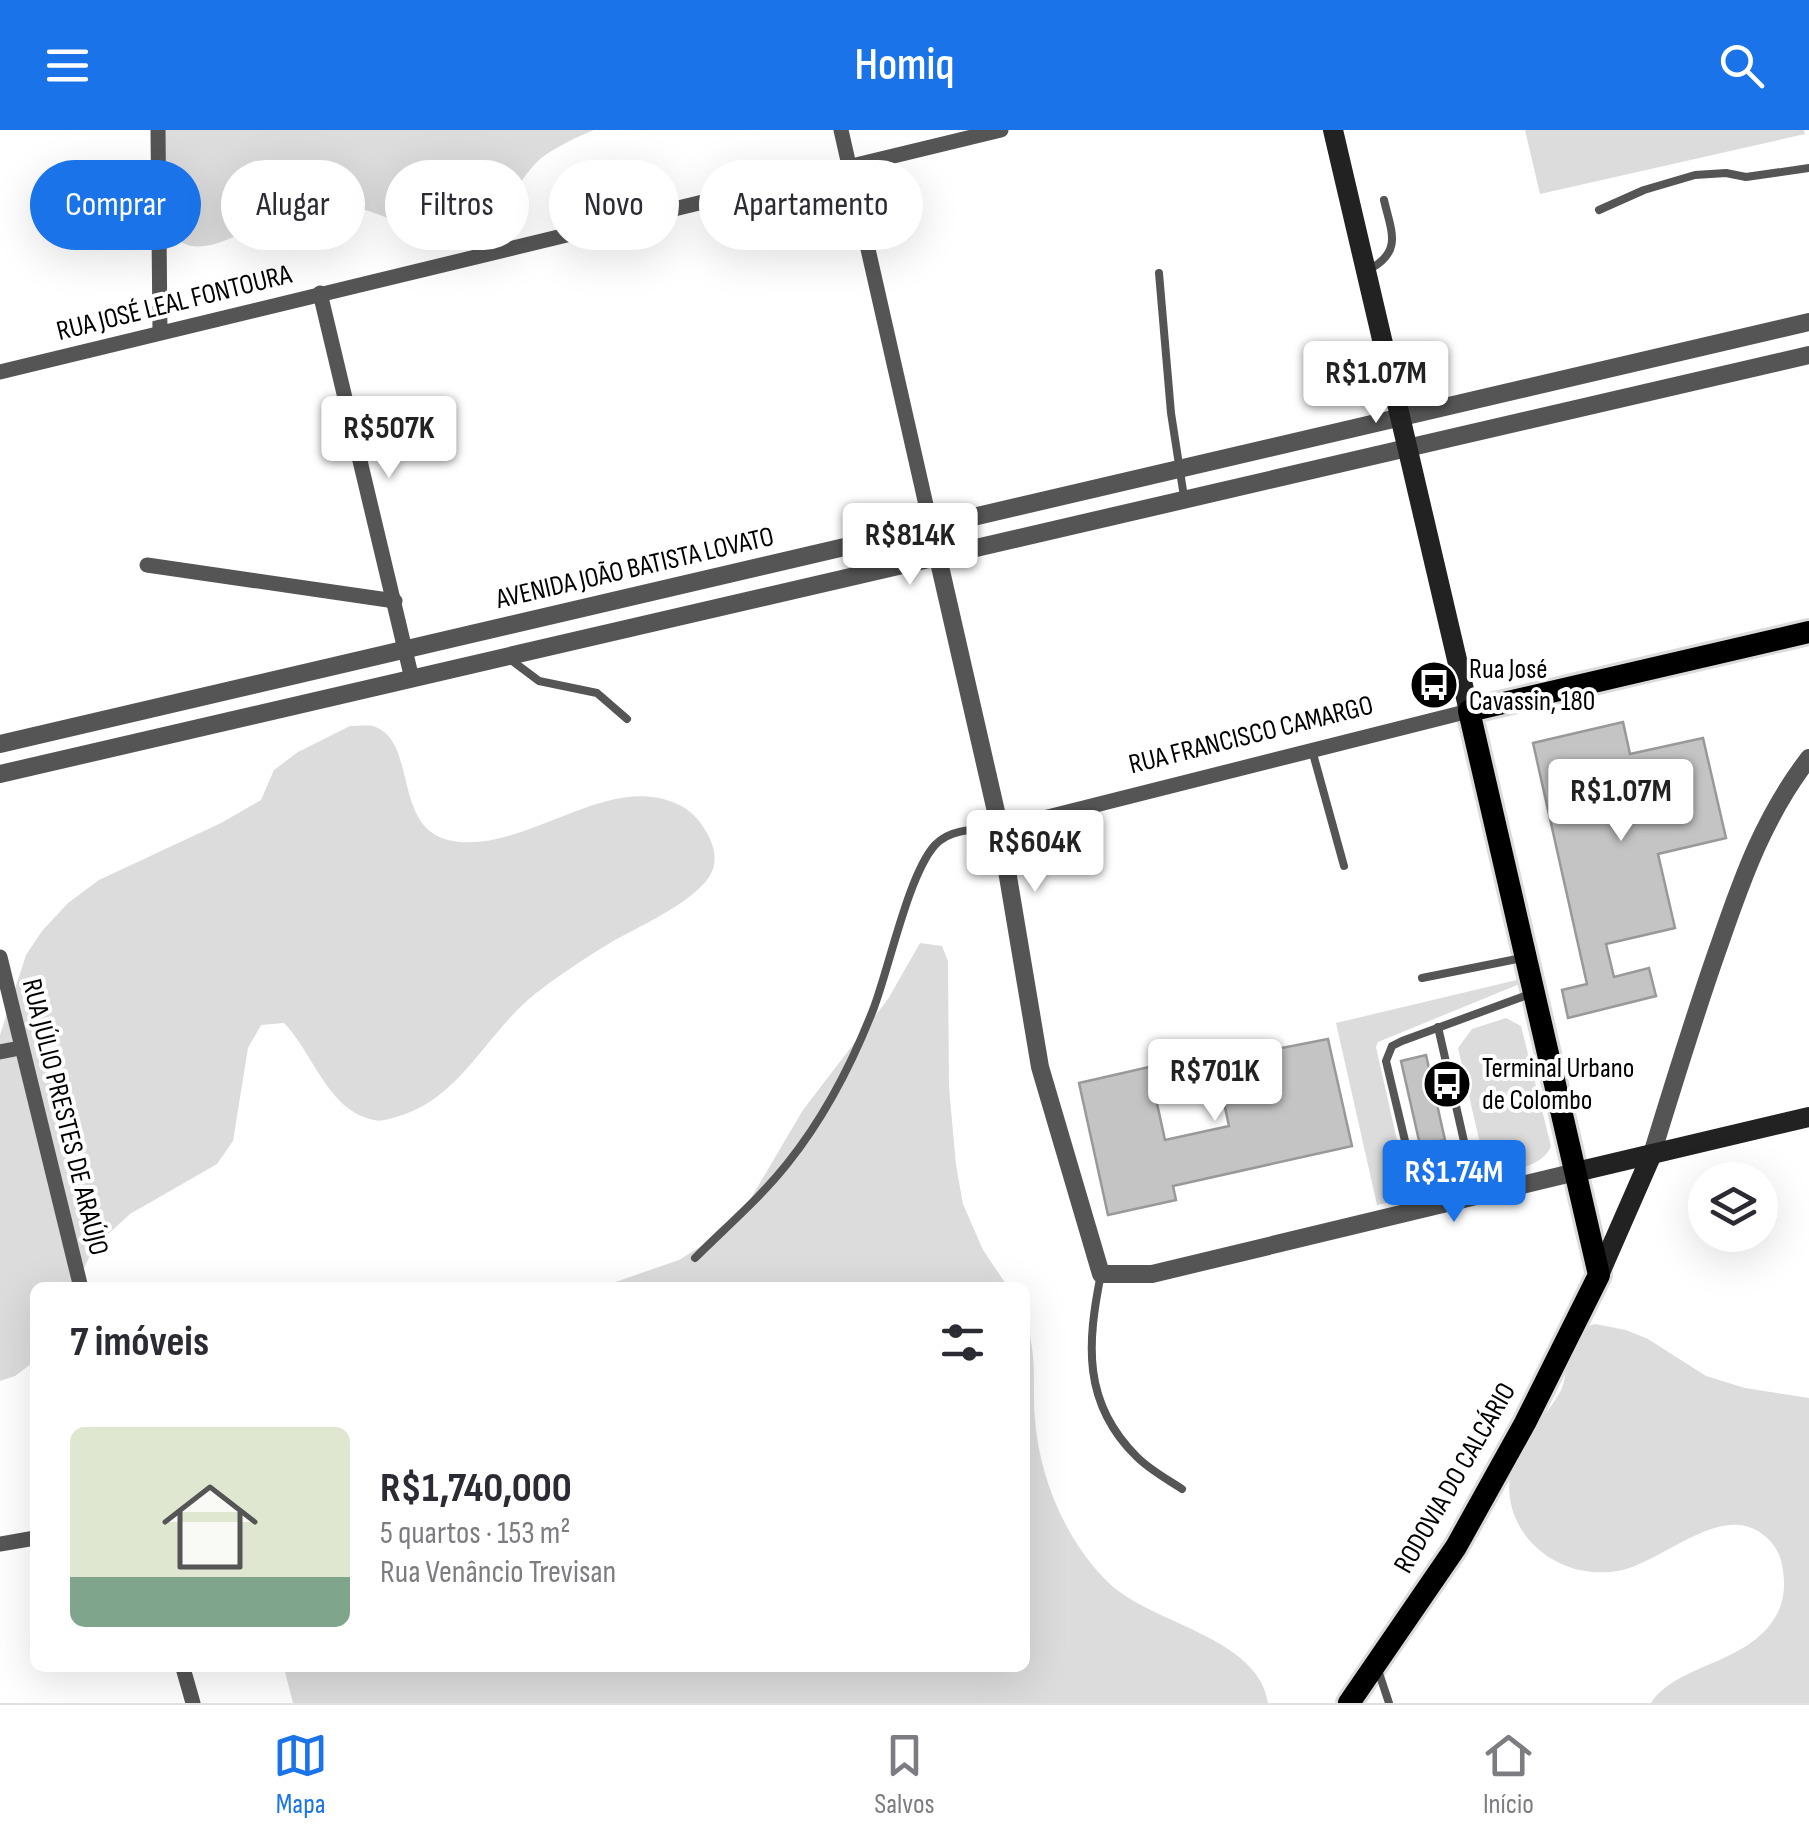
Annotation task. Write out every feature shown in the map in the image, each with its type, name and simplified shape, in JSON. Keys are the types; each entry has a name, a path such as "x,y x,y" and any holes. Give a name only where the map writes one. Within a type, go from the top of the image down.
{"main road":[{"path":"1333,130 1599,1275"},
{"name":"RUA FRANCISCO CAMARGO","path":"1468,710 1809,632"},
{"path":"1576,1172 1809,1117"},
{"path":"1599,1275 1652,1154"},
{"name":"RODOVIA DO CALCÁRIO","path":"1349,1703 1456,1547 1525,1423 1599,1275"}],"street":[{"path":"158,130 160,332"},
{"path":"841,130 847,160"},
{"name":"RUA JOSÉ LEAL FONTOURA","path":"877,160 1001,130"},
{"name":"RUA JOSÉ LEAL FONTOURA","path":"0,372 699,203"},
{"path":"867,250 1000,830 1040,1067 1101,1274 1152,1274 1576,1172"},
{"path":"320,294 412,679"},
{"name":"AVENIDA JOÃO BATISTA LOVATO","path":"0,744 1809,322"},
{"name":"AVENIDA JOÃO BATISTA LOVATO","path":"0,774 1809,355"},
{"path":"1305,439 1313,470"},
{"path":"148,565 395,602"},
{"name":"RUA FRANCISCO CAMARGO","path":"1000,830 1468,710"},
{"path":"1652,1154 1702,992 1749,859 1771,812 1809,758"},
{"name":"RUA JÚLIO PRESTES DE ARAÚJO","path":"0,958 79,1282"},
{"path":"0,1052 20,1048"},
{"path":"0,1544 30,1539"},
{"path":"184,1672 193,1703"}],"lane":[{"path":"1600,210 1644,190 1694,175 1746,176 1809,168"},
{"path":"1366,271 1384,261 1394,239 1384,200"},
{"path":"1159,273 1178,470 1185,501"},
{"path":"508,657 539,681 597,693 627,720"},
{"path":"1312,750 1344,866"},
{"path":"696,1258 786,1166 837,1092 873,1009 914,884 938,841 960,831 1000,830"},
{"path":"1422,978 1526,957"},
{"path":"1421,1208 1386,1061 1392,1046 1534,992"},
{"path":"1438,1028 1476,1195"},
{"path":"1101,1274 1090,1330 1099,1395 1114,1432 1140,1460 1182,1489"},
{"path":"1376,1664 1390,1703"}],"shaded area":[{"path":"161,130 594,130 559,146 529,170 529,160 385,160 385,217 365,210 365,160 221,160 221,242 205,246 201,246 201,160 163,160"},
{"path":"1525,130 1804,130 1805,134 1540,194"},
{"path":"350,726 373,726 387,734 396,748 419,818 431,832 448,840 476,842 504,837 620,798 648,796 675,803 690,811 707,833 713,846 713,869 707,880 683,901 535,994 455,1081 438,1096 396,1117 374,1120 358,1115 333,1094 284,1023 261,1025 248,1048 233,1141 217,1164 130,1214 94,1247 77,1282 30,1282 30,1365 0,1381 0,1035 26,955 68,903 99,880 261,800 274,770 298,752"},
{"path":"920,943 942,946 948,961 949,1087 963,1204 983,1250 1005,1282 615,1282 679,1260 724,1232 744,1210 803,1110 888,999"},
{"path":"1521,979 1522,983 1378,1042 1410,1198 1377,1205 1336,1023"},
{"path":"1506,1018 1521,1026 1551,1146 1540,1160 1510,1170 1484,1161 1458,1048 1472,1029"},
{"path":"1448,1145 1454,1179 1442,1185 1430,1184 1420,1152"},
{"path":"1595,1324 1648,1339 1706,1376 1745,1388 1809,1398 1809,1703 1651,1703 1679,1679 1751,1643 1778,1612 1784,1586 1781,1560 1772,1543 1758,1531 1742,1525 1724,1526 1635,1566 1606,1572 1562,1564 1543,1553 1522,1531 1510,1495 1513,1464 1562,1389 1568,1359 1582,1328"},
{"path":"1030,1338 1042,1463 1057,1507 1080,1548 1109,1583 1128,1597 1225,1647 1245,1662 1260,1681 1268,1703 293,1703 285,1672 1030,1672"}],"building":[{"path":"1623,722 1630,754 1703,738 1726,838 1658,854 1675,928 1606,944 1614,977 1649,968 1656,996 1568,1018 1562,990 1587,984 1533,743"},
{"path":"1328,1039 1352,1146 1173,1186 1176,1200 1108,1215 1079,1083 1149,1067 1165,1140 1229,1126 1215,1061"},
{"path":"1426,1055 1445,1140 1420,1145 1401,1061"}],"place":[{"name":"Rua José Cavassin, 180","path":"1434,685"},
{"name":"Terminal Urbano de Colombo","path":"1447,1084"}]}
